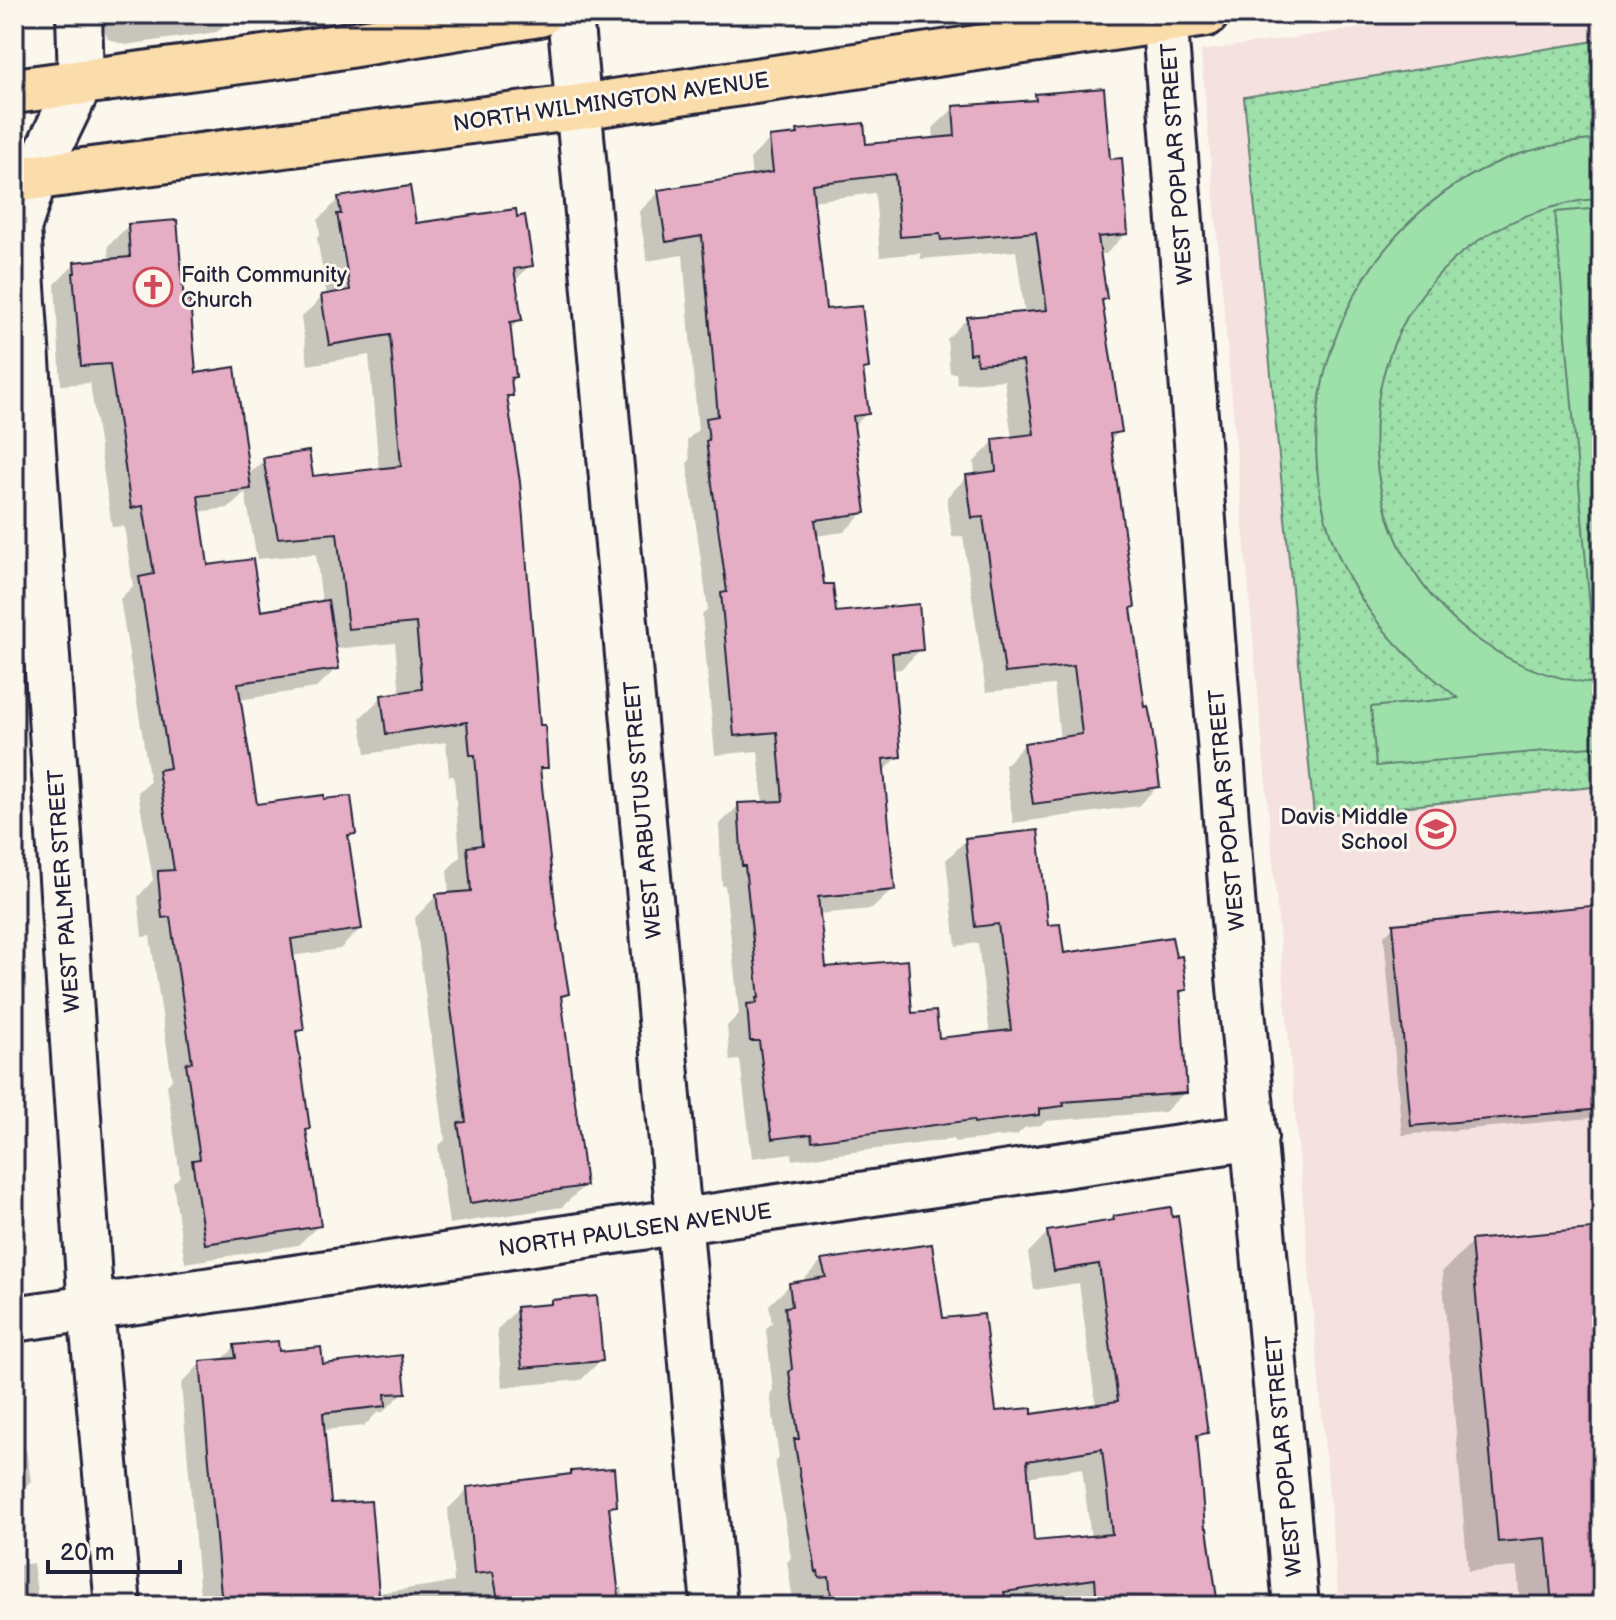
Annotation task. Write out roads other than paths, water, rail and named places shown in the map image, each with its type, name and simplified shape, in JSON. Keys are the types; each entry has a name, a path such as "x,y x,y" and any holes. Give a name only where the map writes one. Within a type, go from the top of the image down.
{"main road":[{"path":"14,91 294,54 539,14"},
{"name":"NORTH WILMINGTON AVENUE","path":"24,179 579,107 1178,16"}],"street":[{"path":"79,14 81,81"},
{"name":"WEST ARBUTUS STREET","path":"570,14 714,1606"},
{"name":"WEST POPLAR STREET","path":"1178,16 1233,910 1296,1606"},
{"name":"WEST PALMER STREET","path":"81,81 24,179 18,228 91,1308 118,1606"},
{"name":"NORTH PAULSEN AVENUE","path":"14,1319 1255,1137"}],"place":[{"name":"Faith Community Church","path":"153,287"},
{"name":"Davis Middle School","path":"1436,829"}]}
